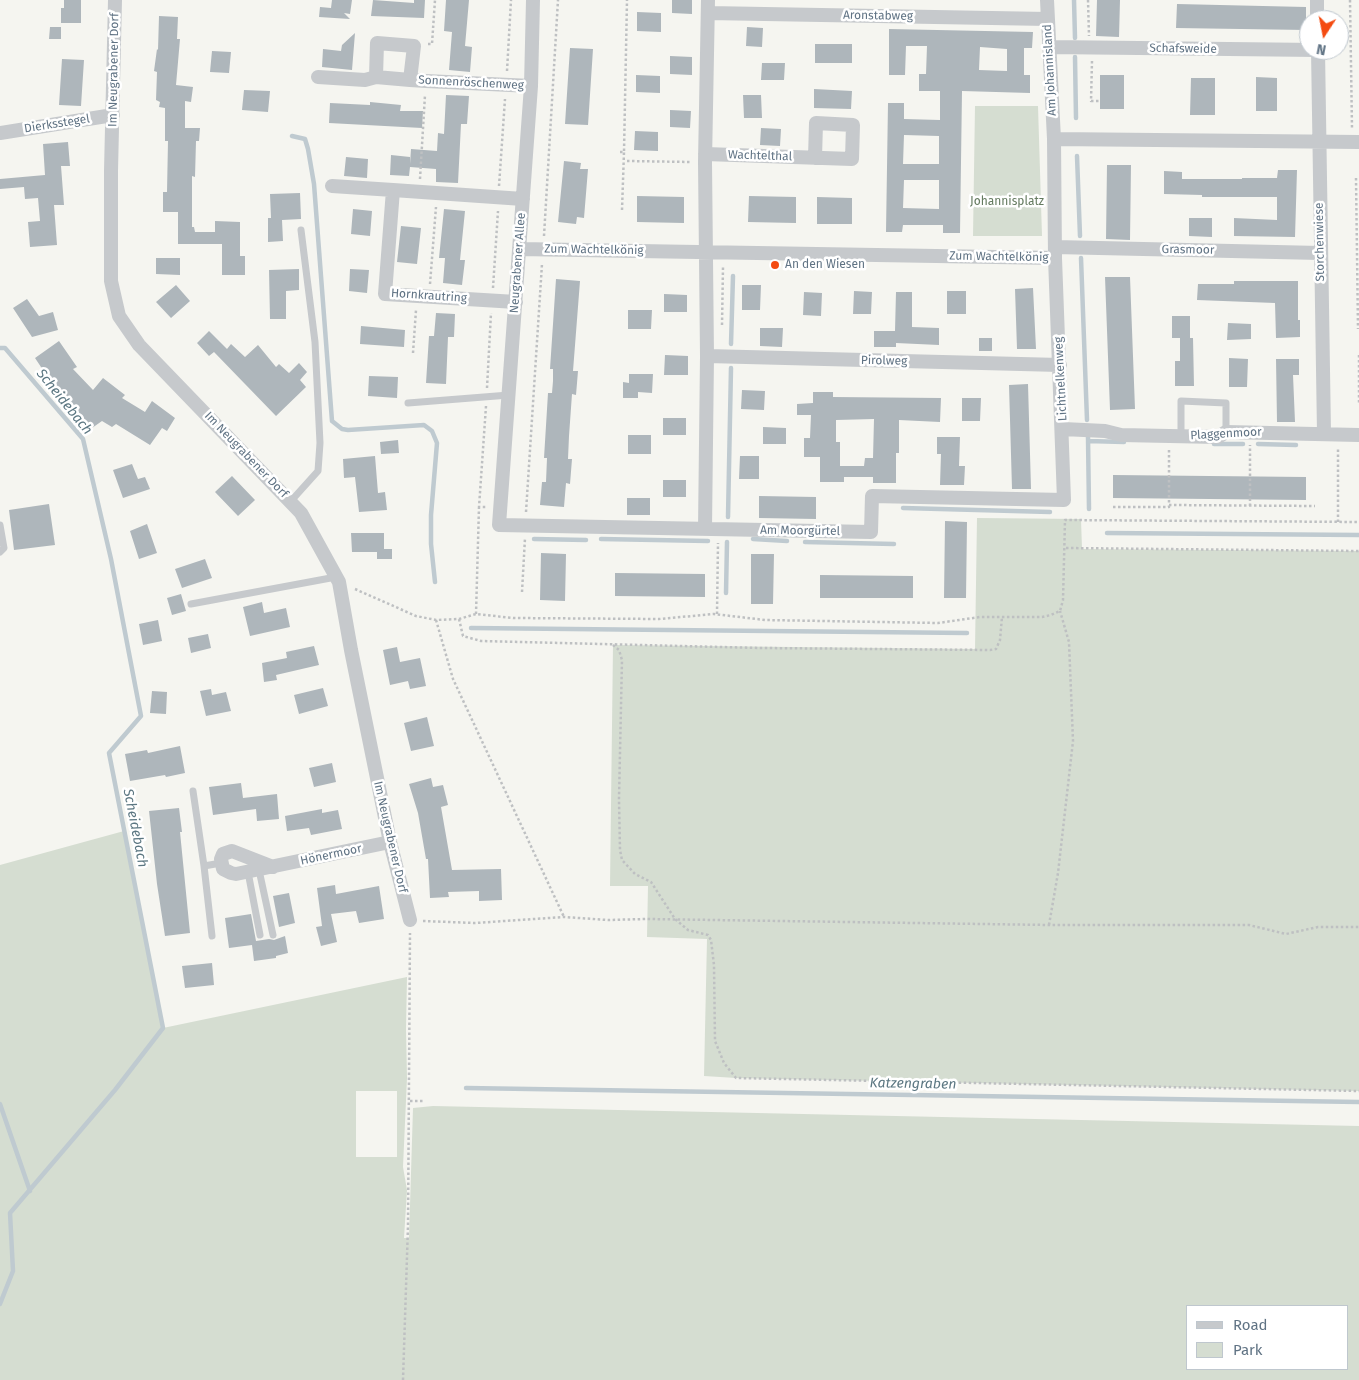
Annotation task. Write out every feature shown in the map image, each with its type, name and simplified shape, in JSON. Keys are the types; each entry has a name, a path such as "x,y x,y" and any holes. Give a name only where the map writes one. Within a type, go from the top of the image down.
{"street":[{"name":"Im Neugrabener Dorf","path":"115,0 111,281 119,316 139,345 301,513 338,580 390,842 410,920"},
{"name":"Neugrabener Allee","path":"499,526 531,86 533,0"},
{"name":"Am Johannisland","path":"1047,0 1054,139"},
{"path":"705,528 707,356 705,158 708,6"},
{"name":"Aronstabweg","path":"708,6 1048,19"},
{"path":"376,77 377,44 414,46"},
{"name":"Sonnenröschenweg","path":"410,80 414,46"},
{"name":"Schafsweide","path":"1049,47 1299,50"},
{"name":"Storchenwiese","path":"1318,60 1324,434"},
{"name":"Sonnenröschenweg","path":"318,77 365,80 376,77 531,86"},
{"name":"Dierksstegel","path":"0,133 113,115"},
{"path":"1054,139 1355,142"},
{"name":"Zum Wachtelkönig","path":"519,249 705,252 1055,253 1054,139"},
{"name":"Wachtelthal","path":"705,158 815,158"},
{"path":"332,186 523,199"},
{"name":"Hornkrautring","path":"393,190 385,294 516,302"},
{"name":"Grasmoor","path":"1055,253 1320,253"},
{"name":"Lichtnelkenweg","path":"1055,253 1063,429 1064,500"},
{"name":"Pirolweg","path":"707,356 1060,365"},
{"name":"Plaggenmoor","path":"1063,429 1105,430 1121,435 1218,437 1226,432 1359,435"},
{"name":"Am Moorgürtel","path":"499,526 871,532 872,496 1064,500"},
{"name":"Hönermoor","path":"221,863 223,869 231,874 254,871 390,842"},
{"path":"221,863 224,854 232,851 273,867"}],"lane":[{"path":"291,501 318,471 320,443 315,342 301,230"},
{"path":"408,403 509,394"},
{"path":"1175,436 1181,402 1226,403 1226,432"},
{"path":"0,524 4,548 0,552"},
{"path":"191,604 338,580"},
{"path":"193,791 212,936"},
{"path":"204,866 221,863"},
{"path":"254,871 273,935"},
{"path":"254,871 260,935"}],"path":[{"path":"414,46 432,44 435,0"},
{"path":"476,614 479,507 511,0"},
{"path":"622,210 627,0"},
{"path":"1350,0 1355,142"},
{"path":"419,192 426,81"},
{"path":"627,161 705,158"},
{"path":"1356,178 1358,329"},
{"path":"414,353 437,193"},
{"path":"522,592 542,264"},
{"path":"1359,355 1359,405"},
{"path":"1250,432 1250,506"},
{"path":"1338,434 1338,522"},
{"path":"1169,505 1175,436"},
{"path":"1113,507 1168,507 1169,505 1315,506"},
{"path":"479,507 501,508"},
{"path":"1049,925 1058,873 1073,741 1069,642 1060,610 1065,588 1065,520 1359,522"},
{"path":"1065,548 1359,552"},
{"path":"338,580 416,616 436,620 459,619 476,614 514,618 659,619 714,614 765,620 938,623 980,617 1042,617 1060,610"},
{"path":"459,619 464,636 481,641 613,645 990,650 996,649 1000,640 1002,617"},
{"path":"436,620 453,679 564,917"},
{"path":"613,645 619,650 622,660 619,799 620,850 622,860 635,874 651,882 675,919 688,930 708,935 711,940 714,965 715,1041 724,1063 736,1078 1359,1091"},
{"path":"403,1380 410,1101 410,920 474,923 564,917 608,920 675,919 1049,925 1249,925 1286,934 1318,927 1359,927"},
{"path":"410,1101 423,1101"}],"green space":[{"name":"Johannisplatz","path":"975,106 1038,106 1042,236 973,236"},
{"path":"977,518 1081,519 1082,549 1359,551 1359,1091 704,1076 707,939 647,937 648,886 610,886 613,645 975,649"},
{"path":"124,831 163,1028 407,977 407,1078 403,1167 407,1190 404,1238 409,1238 413,1108 433,1106 1359,1126 1359,1380 0,1380 0,865","holes":["356,1091 397,1091 397,1157 356,1157"]}],"building":[{"path":"64,0 81,0 81,23 61,23 61,8 64,8"},
{"path":"332,0 352,0 350,14 344,13 350,19 319,17 320,7 331,8"},
{"path":"373,0 414,3 414,0 425,0 424,18 371,16"},
{"path":"446,0 469,0 465,46 472,47 470,72 449,70 452,32 444,31"},
{"path":"672,0 692,0 692,14 672,13"},
{"path":"1097,0 1120,0 1119,37 1096,36"},
{"path":"1177,4 1306,7 1306,10 1299,10 1299,30 1176,28"},
{"path":"637,12 661,13 661,32 637,31"},
{"path":"159,16 178,17 177,39 180,39 176,85 193,87 191,102 185,101 185,128 200,128 199,141 196,141 195,177 192,176 192,227 194,227 195,232 215,232 215,221 240,222 240,256 245,256 245,275 222,275 222,244 178,244 178,212 163,212 163,192 167,192 168,141 165,141 165,108 159,107 160,102 156,100 157,72 154,71 158,50"},
{"path":"50,27 61,27 61,39 49,39"},
{"path":"747,27 763,28 762,47 746,46"},
{"path":"889,29 1033,32 1032,48 1024,48 1024,75 1030,75 1030,93 962,91 960,233 943,233 943,225 903,225 902,232 886,232 888,103 904,103 904,119 940,120 940,91 919,91 919,74 926,74 927,46 906,46 905,75 889,75","holes":["980,47 1007,49 1007,71 979,70","904,135 939,136 939,164 903,164","904,180 939,180 939,209 903,208"]},
{"path":"355,33 352,70 322,67 323,49 341,51 342,45"},
{"path":"815,44 852,44 852,63 815,63"},
{"path":"570,48 593,49 588,125 565,124"},
{"path":"212,51 231,52 229,73 210,72"},
{"path":"670,56 692,57 692,75 670,74"},
{"path":"62,59 84,60 81,106 59,105"},
{"path":"762,63 785,63 784,80 761,80"},
{"path":"636,75 660,76 660,93 636,92"},
{"path":"1100,75 1124,75 1124,109 1100,109"},
{"path":"1256,77 1277,78 1277,111 1256,111"},
{"path":"1191,78 1215,78 1215,115 1190,115"},
{"path":"814,89 852,91 851,109 814,108"},
{"path":"244,90 270,91 268,112 242,110"},
{"path":"446,95 469,96 467,124 461,124 458,183 436,182 436,169 410,167 409,176 390,175 391,155 410,157 410,164 411,149 437,151 438,133 444,134"},
{"path":"743,95 761,95 762,118 744,118"},
{"path":"370,102 401,105 400,111 423,111 422,128 329,123 330,103 370,105"},
{"path":"670,110 691,111 690,128 670,127"},
{"path":"761,128 781,129 780,146 760,145"},
{"path":"635,131 658,132 658,151 634,150"},
{"path":"68,142 70,166 61,166 64,205 54,205 57,245 30,247 28,222 40,221 38,198 25,199 24,187 0,189 0,179 45,175 43,144"},
{"path":"346,157 368,159 367,178 344,176"},
{"path":"564,161 581,163 580,169 588,169 584,218 577,217 576,224 558,222"},
{"path":"1107,165 1131,165 1130,240 1106,239"},
{"path":"1278,170 1297,170 1295,237 1234,236 1234,218 1277,220 1277,197 1202,197 1202,195 1164,194 1164,171 1182,172 1182,179 1242,179 1277,178"},
{"path":"300,193 301,219 282,220 283,241 268,242 268,218 271,218 270,194"},
{"path":"637,196 684,197 684,223 637,222"},
{"path":"749,196 796,197 796,223 748,222"},
{"path":"817,197 852,198 852,224 817,224"},
{"path":"353,209 372,211 370,236 351,234"},
{"path":"444,209 465,211 460,260 465,260 462,285 443,283 445,258 439,258"},
{"path":"1189,218 1212,218 1212,237 1189,236"},
{"path":"401,226 421,228 417,264 397,262"},
{"path":"156,258 180,258 180,275 156,274"},
{"path":"299,269 299,290 286,291 286,319 270,319 269,270"},
{"path":"350,269 369,270 367,293 349,291"},
{"path":"1105,277 1130,277 1135,409 1110,410"},
{"path":"556,279 580,281 573,371 578,371 576,395 572,394 569,436 568,459 572,459 570,484 566,483 564,507 540,505 542,482 546,482 547,458 544,458 548,393 552,393 553,381 553,369 550,369"},
{"path":"1234,281 1298,281 1300,337 1276,338 1275,303 1197,300 1198,284 1234,284"},
{"path":"176,285 190,301 171,318 156,302"},
{"path":"742,285 761,285 760,310 742,310"},
{"path":"1033,288 1036,349 1017,349 1015,289"},
{"path":"854,291 872,292 871,314 853,314"},
{"path":"947,291 966,291 966,314 947,314"},
{"path":"804,292 822,293 821,316 803,315"},
{"path":"896,292 912,292 912,327 939,328 939,345 896,343 896,347 874,347 874,331 895,331"},
{"path":"664,294 687,295 687,312 664,312"},
{"path":"27,299 39,316 53,312 58,330 32,337 13,308"},
{"path":"628,310 652,310 651,329 628,329"},
{"path":"436,313 455,314 454,337 448,337 446,384 426,383 429,336 434,336"},
{"path":"1172,316 1190,316 1190,338 1193,338 1194,386 1175,386 1175,361 1180,361 1180,338 1172,338"},
{"path":"1228,323 1251,324 1251,339 1227,340"},
{"path":"361,326 405,330 404,347 360,344"},
{"path":"760,328 783,328 782,347 760,346"},
{"path":"209,331 227,349 231,344 245,357 258,345 276,367 279,364 289,373 299,363 307,372 300,380 306,387 276,416 214,352 209,356 197,343"},
{"path":"979,338 992,338 992,351 979,351"},
{"path":"59,341 77,367 73,369 93,390 103,378 125,395 122,398 145,412 152,401 175,418 167,431 162,428 150,445 116,424 112,427 102,421 92,428 71,403 67,408 56,401 61,397 35,358"},
{"path":"665,355 688,356 688,375 664,375"},
{"path":"1229,358 1248,359 1247,387 1229,387"},
{"path":"1276,359 1299,359 1299,375 1293,375 1295,422 1277,422"},
{"path":"629,374 653,374 652,393 638,392 638,398 623,398 623,382 629,383"},
{"path":"369,376 398,377 397,398 368,396"},
{"path":"1028,384 1031,489 1012,489 1009,385"},
{"path":"742,390 765,391 764,410 741,409"},
{"path":"813,392 833,392 833,397 941,398 940,422 899,420 899,453 896,453 896,483 873,483 873,477 844,477 844,482 820,482 820,457 804,457 804,438 810,438 811,415 797,415 797,404 813,403","holes":["874,419 873,458 865,458 864,466 840,466 840,442 836,442 836,420"]},
{"path":"962,398 981,398 980,421 962,421"},
{"path":"663,418 686,418 686,435 663,435"},
{"path":"763,427 786,428 786,444 763,444"},
{"path":"628,435 651,435 651,454 628,454"},
{"path":"937,437 960,437 959,466 965,466 964,485 940,485 941,454 937,454"},
{"path":"398,440 399,453 381,454 380,442"},
{"path":"375,456 378,493 385,492 387,510 359,512 355,477 344,478 343,459"},
{"path":"740,456 759,456 759,479 739,479"},
{"path":"132,464 138,479 145,477 150,489 123,498 113,470"},
{"path":"1113,475 1306,477 1306,500 1113,498"},
{"path":"232,476 255,500 238,516 215,492"},
{"path":"663,480 686,480 686,497 663,497"},
{"path":"759,496 816,497 816,519 759,518"},
{"path":"627,498 650,498 650,515 627,515"},
{"path":"49,504 55,545 14,550 9,510"},
{"path":"945,521 967,522 966,598 944,598"},
{"path":"147,524 157,553 139,559 130,531"},
{"path":"351,533 384,533 384,549 392,549 392,559 377,559 377,552 352,552"},
{"path":"541,553 566,554 565,601 540,600"},
{"path":"751,554 774,554 773,604 751,604"},
{"path":"205,559 212,578 182,588 175,569"},
{"path":"615,573 705,574 705,597 615,596"},
{"path":"820,575 913,576 913,598 820,598"},
{"path":"181,594 186,611 172,615 167,598"},
{"path":"262,602 264,613 286,608 290,627 250,636 243,607"},
{"path":"158,620 162,641 143,645 139,624"},
{"path":"208,634 211,648 191,653 188,638"},
{"path":"314,646 319,665 276,675 277,680 264,682 262,663 287,658 286,652"},
{"path":"397,647 400,662 420,658 426,686 410,689 408,681 390,685 383,650"},
{"path":"323,688 328,706 299,714 294,695"},
{"path":"211,689 212,695 226,692 231,711 206,716 200,691"},
{"path":"152,691 167,692 166,714 150,713"},
{"path":"427,717 434,746 411,751 404,723"},
{"path":"180,746 185,773 130,781 125,754 147,750 148,753"},
{"path":"332,763 336,782 314,787 309,768"},
{"path":"431,778 433,787 443,785 448,805 441,807 452,870 501,869 502,900 479,901 479,891 448,892 449,897 430,898 428,859 426,859 418,813 409,784"},
{"path":"241,783 243,798 277,794 279,819 257,821 256,809 213,815 209,787"},
{"path":"179,808 190,933 165,936 149,811"},
{"path":"322,809 322,813 338,810 342,829 311,835 309,828 287,831 285,816"},
{"path":"335,885 336,894 379,886 384,919 359,923 356,911 331,914 337,942 321,946 316,927 322,926 317,888"},
{"path":"289,893 295,923 279,927 273,896"},
{"path":"251,914 256,941 274,940 285,936 288,953 276,956 276,958 254,961 252,945 229,948 225,918"},
{"path":"212,963 214,985 185,988 182,966"}],"waterway":[{"path":"1074,0 1075,38"},
{"path":"1075,57 1076,118"},
{"path":"292,136 305,139 314,184 332,421 342,429 348,430 424,425 432,431 437,443 431,515 431,544 435,582"},
{"path":"1077,156 1080,236"},
{"path":"1081,258 1087,420"},
{"path":"731,344 733,276"},
{"name":"Scheidebach","path":"0,348 5,348 83,439 111,559 141,716 109,753 163,1028 115,1090 10,1213 13,1271 0,1304"},
{"path":"728,517 731,368"},
{"path":"1088,437 1089,509"},
{"path":"1088,441 1124,442"},
{"path":"1214,444 1243,444"},
{"path":"1258,444 1296,445"},
{"path":"903,508 1050,512"},
{"path":"1107,533 1359,535"},
{"path":"534,539 586,540"},
{"path":"601,539 708,541"},
{"path":"753,539 787,541"},
{"path":"726,593 727,542"},
{"path":"805,542 894,544"},
{"path":"471,628 967,633"},
{"name":"Katzengraben","path":"466,1088 1359,1102"},
{"path":"0,1104 30,1191"}],"place":[{"name":"An den Wiesen","path":"775,265"}]}
